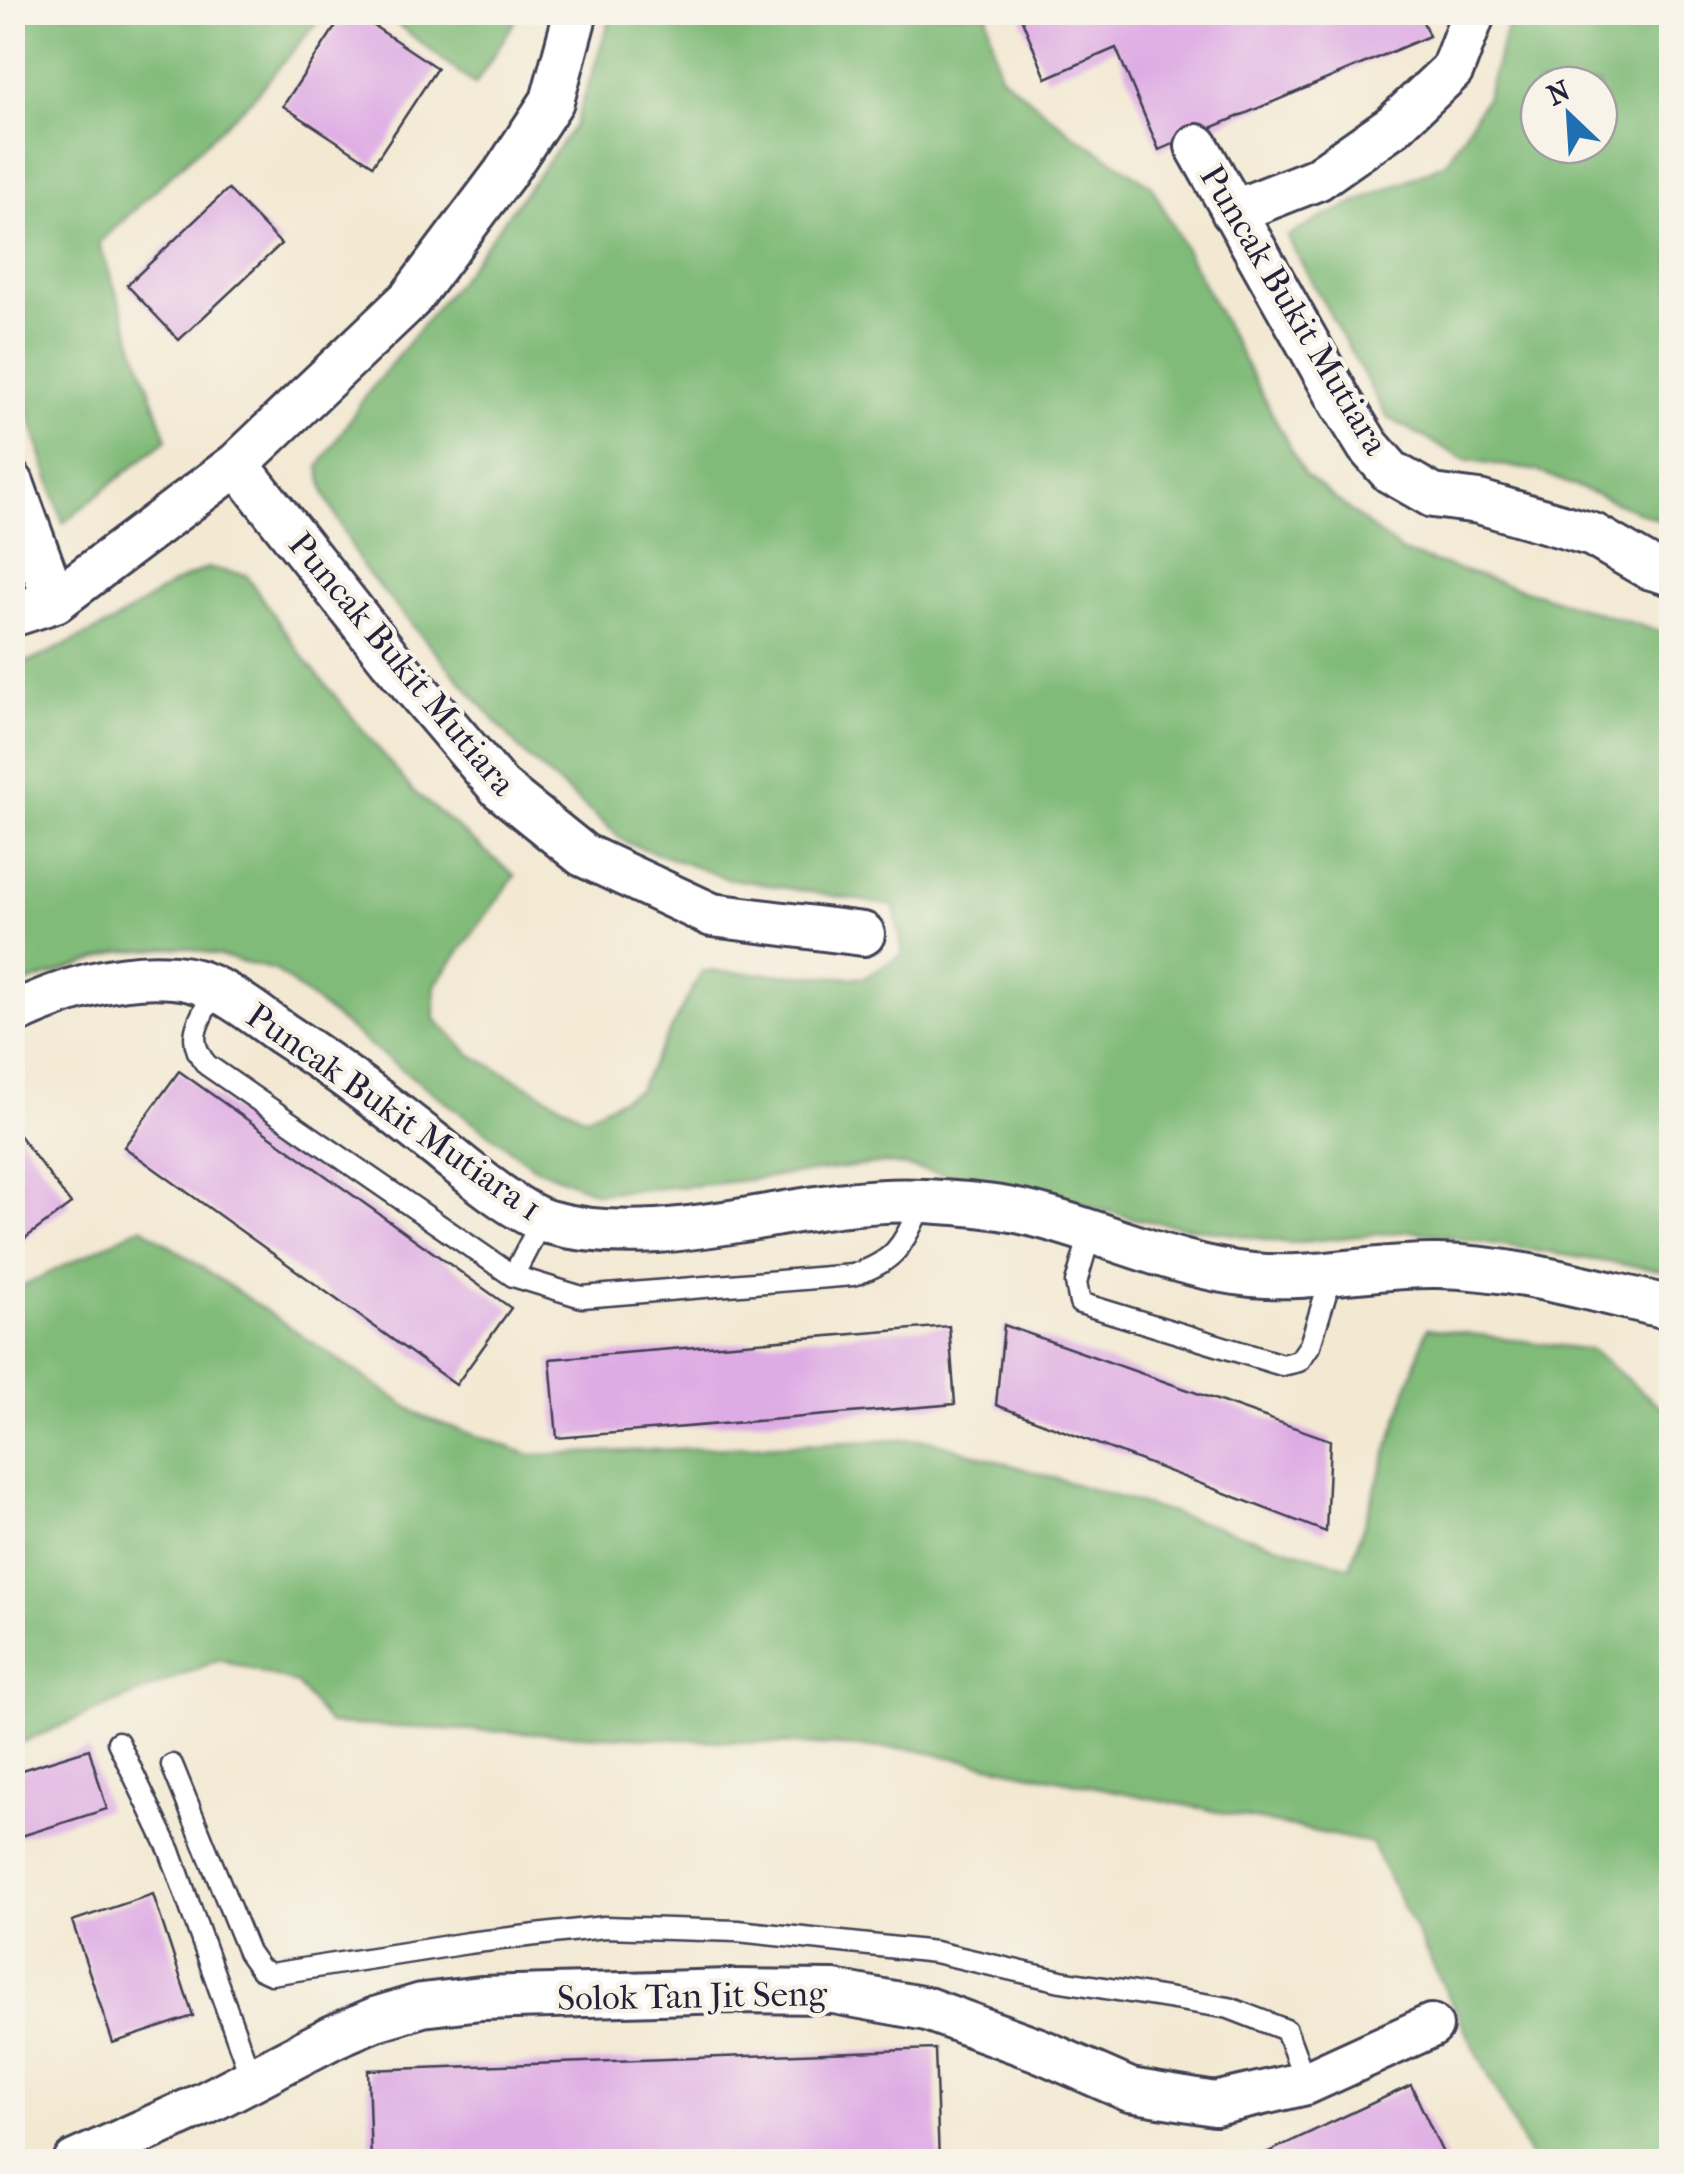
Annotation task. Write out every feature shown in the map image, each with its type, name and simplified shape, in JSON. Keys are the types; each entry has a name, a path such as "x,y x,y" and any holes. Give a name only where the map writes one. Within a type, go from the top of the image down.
{"street":[{"path":"12,615 55,601 237,464 410,299 504,174 552,100 576,12"},
{"path":"1234,212 1318,179 1394,125 1452,70 1474,12"},
{"name":"Puncak Bukit Mutiara","path":"1196,146 1341,402 1368,446 1391,472 1433,496 1479,502 1593,535 1648,566 1672,574"},
{"name":"Puncak Bukit Mutiara","path":"237,464 391,660 500,788 583,855 712,916 863,934"},
{"path":"12,483 55,601"},
{"name":"Puncak Bukit Mutiara 1","path":"12,1014 45,998 133,976 178,976 216,988 365,1088 476,1178 542,1220 598,1233 705,1227 836,1204 923,1201 1022,1212 1154,1255 1252,1275 1436,1266 1510,1273 1672,1308"},
{"name":"Solok Tan Jit Seng","path":"75,2162 252,2080 334,2036 422,2004 481,1998 731,1990 834,1992 927,2009 1039,2050 1130,2090 1215,2104 1306,2083 1431,2026"}],"lane":[{"path":"216,988 194,1036 195,1052 207,1065 513,1276 582,1297 853,1275 879,1266 899,1251 923,1201"},
{"path":"513,1276 542,1220"},
{"path":"1090,1234 1076,1284 1080,1304 1282,1365 1299,1360 1310,1345 1332,1274"},
{"path":"118,1742 170,1851 252,2080"},
{"path":"172,1765 248,1952 260,1969 272,1974 468,1943 604,1927 738,1932 934,1952 1060,1981 1229,2008 1286,2030 1306,2083"}],"green space":[{"path":"12,13 325,13 252,99 99,243 167,439 63,523 13,364"},
{"path":"383,13 520,13 475,85"},
{"path":"612,13 990,13 987,17 1000,75 1074,135 1151,185 1304,474 1402,552 1671,635 1671,1272 1412,1231 1289,1243 1136,1219 1026,1189 885,1163 713,1184 597,1193 536,1168 275,970 185,947 119,952 13,988 12,666 112,623 172,584 207,568 246,575 300,653 412,790 515,876 435,985 435,1019 470,1054 585,1117 638,1090 702,971 864,978 903,954 894,906 726,878 625,842 522,752 363,568 325,495 319,467 364,398 575,125"},
{"path":"1502,13 1671,13 1671,525 1538,471 1464,459 1387,417 1287,237 1446,163 1486,98 1508,24"},
{"path":"142,1227 423,1417 531,1455 925,1439 1350,1567 1427,1328 1591,1350 1671,1415 1671,2161 1532,2161 1371,1843 910,1749 329,1724 297,1684 220,1659 13,1746 13,1291"}],"building":[{"path":"345,12 353,12 437,68 373,165 283,106"},
{"path":"1028,12 1419,12 1429,36 1159,150 1116,48 1046,78 1022,20"},
{"path":"228,189 281,244 179,340 127,285"},
{"path":"179,1071 511,1308 456,1385 124,1147"},
{"path":"12,1126 71,1204 12,1248"},
{"path":"1004,1325 1330,1440 1326,1532 996,1405"},
{"path":"949,1326 955,1404 557,1438 550,1359"},
{"path":"89,1749 107,1809 12,1839 12,1773"},
{"path":"153,1894 193,2016 113,2043 72,1921"},
{"path":"935,2049 939,2162 371,2162 368,2070"},
{"path":"1411,2085 1447,2162 1247,2162"}]}
